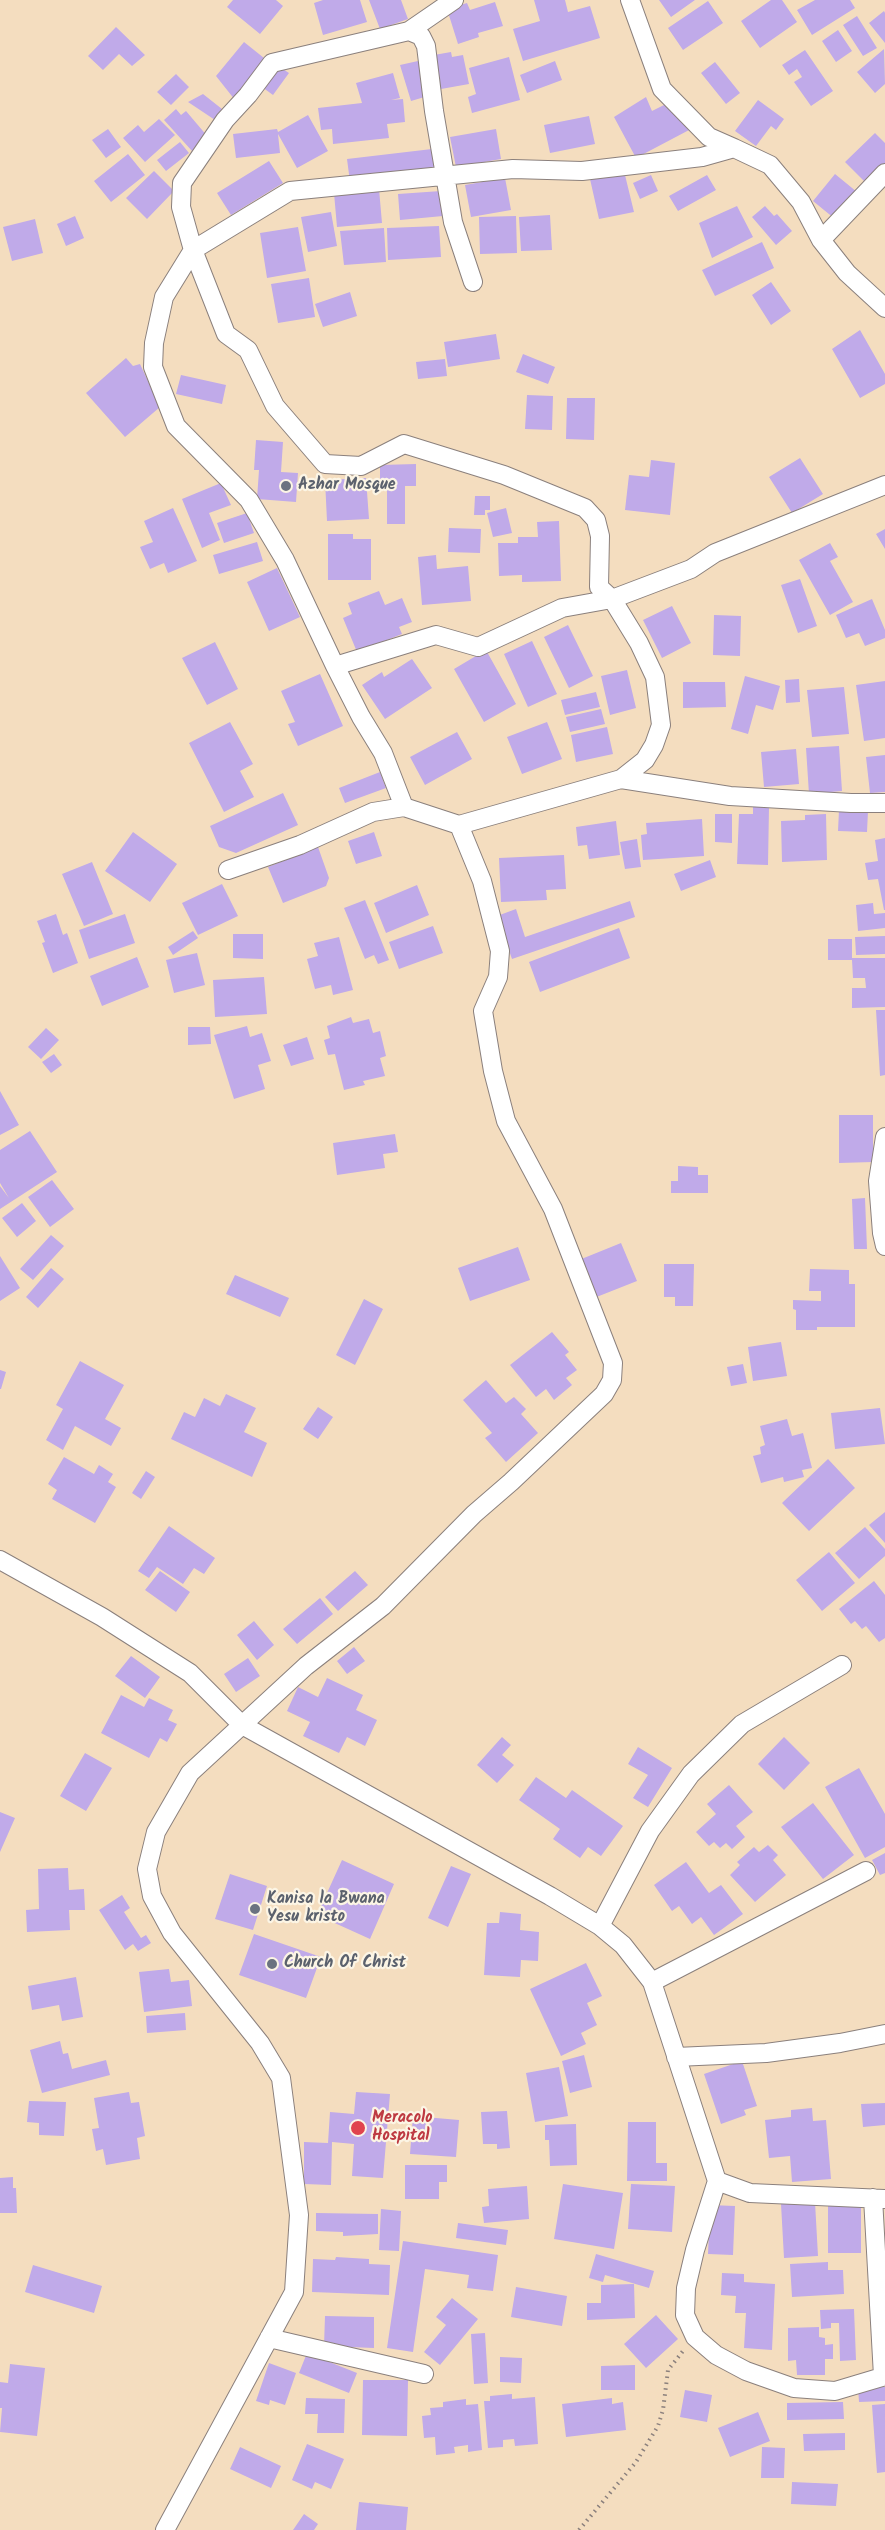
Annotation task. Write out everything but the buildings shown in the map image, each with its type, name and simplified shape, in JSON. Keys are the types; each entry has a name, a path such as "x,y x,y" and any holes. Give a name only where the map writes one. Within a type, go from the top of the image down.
{"street":[{"path":"228,870 300,845 374,812 404,807 459,825 621,778 645,760 654,745 661,725 655,676 639,643 612,599 599,587 600,536 596,520 585,508 504,475 404,444 361,466 326,464 275,406 248,350 226,334 193,250 182,207 182,183 225,120 272,63 409,31 454,0"},
{"path":"630,0 662,89 709,137 770,165 801,202 821,240 847,273 885,308"},
{"path":"409,31 421,36 426,46 453,222 473,282"},
{"path":"404,807 384,753 361,717 285,560 249,500 176,426 153,367 154,343 164,297 193,250 290,191 513,169 582,171 702,157 734,148"},
{"path":"821,240 885,173"},
{"path":"335,666 436,635 478,647 562,608 612,599 691,569 715,553 885,485"},
{"path":"621,778 730,796 851,803 885,802"},
{"path":"165,2530 294,2292 299,2215 281,2078 260,2043 172,1933 152,1896 147,1869 156,1832 190,1773 306,1666 383,1606 474,1514 604,1394 612,1380 613,1363 553,1209 506,1121 493,1071 483,1011 498,977 500,951 482,881 459,825"},
{"path":"885,1137 878,1180 885,1246"},
{"path":"0,1560 102,1617 190,1673 242,1725 550,1896 600,1926 623,1945 652,1982 717,2181 695,2250 686,2288 685,2315 695,2337 716,2355 746,2371 794,2388 835,2391 884,2376 879,2199 750,2193 717,2181"},
{"path":"600,1926 650,1831 691,1774 742,1724 842,1665"},
{"path":"652,1982 866,1871"},
{"path":"676,2057 766,2053 851,2042 885,2034"},
{"path":"269,2338 424,2374"}],"path":[{"path":"579,2530 636,2462 658,2426 663,2410 668,2370 695,2337"}],"place":[{"name":"Azhar Mosque","path":"286,486"},
{"name":"Kanisa la Bwana Yesu kristo","path":"255,1909"},
{"name":"Church Of Christ","path":"272,1964"},
{"name":"Meracolo Hospital","path":"358,2128"}]}
